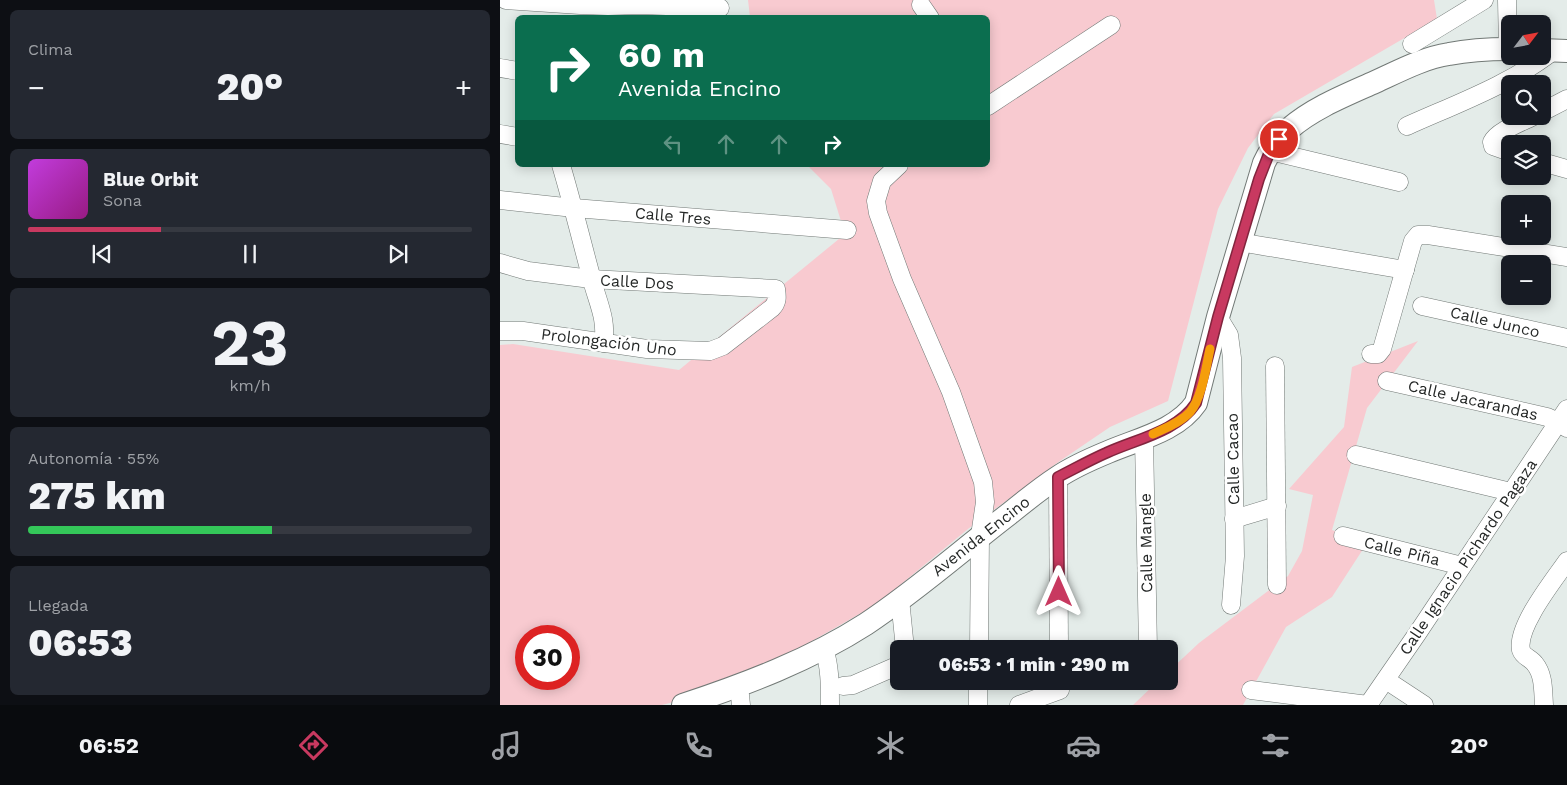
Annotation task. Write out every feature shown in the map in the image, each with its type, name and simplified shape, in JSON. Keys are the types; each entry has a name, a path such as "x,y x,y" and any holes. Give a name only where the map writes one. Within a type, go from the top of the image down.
{"main road":[{"name":"Avenida Encino","path":"683,705 740,696 868,623 1058,477 1107,452 1144,438 1182,419 1196,403 1218,317 1264,163 1279,139 1290,128 1321,108 1431,58 1449,54 1501,50"}],"street":[{"path":"1412,44 1484,0"},
{"path":"1510,15 1511,1"},
{"path":"515,6 610,12 639,2 720,8"},
{"path":"990,105 1110,25"},
{"path":"1407,126 1521,73 1540,62 1554,50"},
{"path":"500,68 515,70"},
{"path":"1551,107 1567,99"},
{"path":"1501,150 1495,148 1492,143 1494,138 1516,125"},
{"path":"500,134 515,136"},
{"path":"1270,151 1399,182"},
{"path":"1551,165 1567,169"},
{"path":"562,167 574,208 591,280 605,322 603,343"},
{"path":"897,167 882,181 876,201 878,213 902,279 942,370 983,482 985,502 980,536 979,640"},
{"name":"Calle Tres","path":"500,200 574,208 847,230"},
{"path":"1371,354 1378,354 1382,349 1413,241 1418,235 1567,257"},
{"path":"1240,242 1405,270"},
{"name":"Calle Dos","path":"500,263 528,271 591,280 776,289"},
{"name":"Prolongación Uno","path":"500,331 523,331 647,349 698,352 717,350 774,306 777,301 776,289"},
{"name":"Calle Junco","path":"1422,306 1567,338"},
{"name":"Calle Cacao","path":"1218,317 1229,335 1232,358 1235,556 1231,605"},
{"path":"1275,366 1278,585"},
{"name":"Calle Jacarandas","path":"1387,381 1564,420"},
{"name":"Calle Ignacio Pichardo Pagaza","path":"1368,705 1511,492 1564,420"},
{"name":"Calle Mangle","path":"1144,438 1148,640"},
{"path":"1356,455 1511,492"},
{"path":"1058,477 1059,640"},
{"path":"1234,518 1277,506"},
{"name":"Calle Piña","path":"1343,536 1462,566"},
{"path":"1544,705 1539,670 1531,659 1523,654 1521,650 1522,638 1531,613 1567,561"},
{"path":"900,599 904,640"},
{"path":"824,648 830,679 830,705"},
{"path":"843,686 853,685 890,669"},
{"path":"1386,680 1424,705"},
{"path":"978,690 978,705"},
{"path":"1251,690 1368,705"},
{"path":"1019,705 1061,692"}],"shaded area":[{"path":"748,0 1434,0 1437,19 1274,114 1248,148 1218,209 1168,401 1110,427 1057,463 968,529 877,604 731,687 662,705 500,705 500,345 513,344 679,370 845,234 831,189 809,167 990,167 990,15 750,15"},
{"path":"1418,341 1367,408 1332,530 1367,543 1332,597 1286,627 1243,705 1133,705 1149,690 1178,690 1178,663 1199,643 1288,576 1302,551 1313,495 1289,489 1344,427 1352,367"}],"slow traffic":[{"path":"1153,434 1182,419 1190,412 1196,403 1210,349"}],"route":[{"path":"1059,592 1058,477 1107,452 1144,438 1175,423 1190,412 1196,403 1218,317 1264,163 1279,139"}]}
